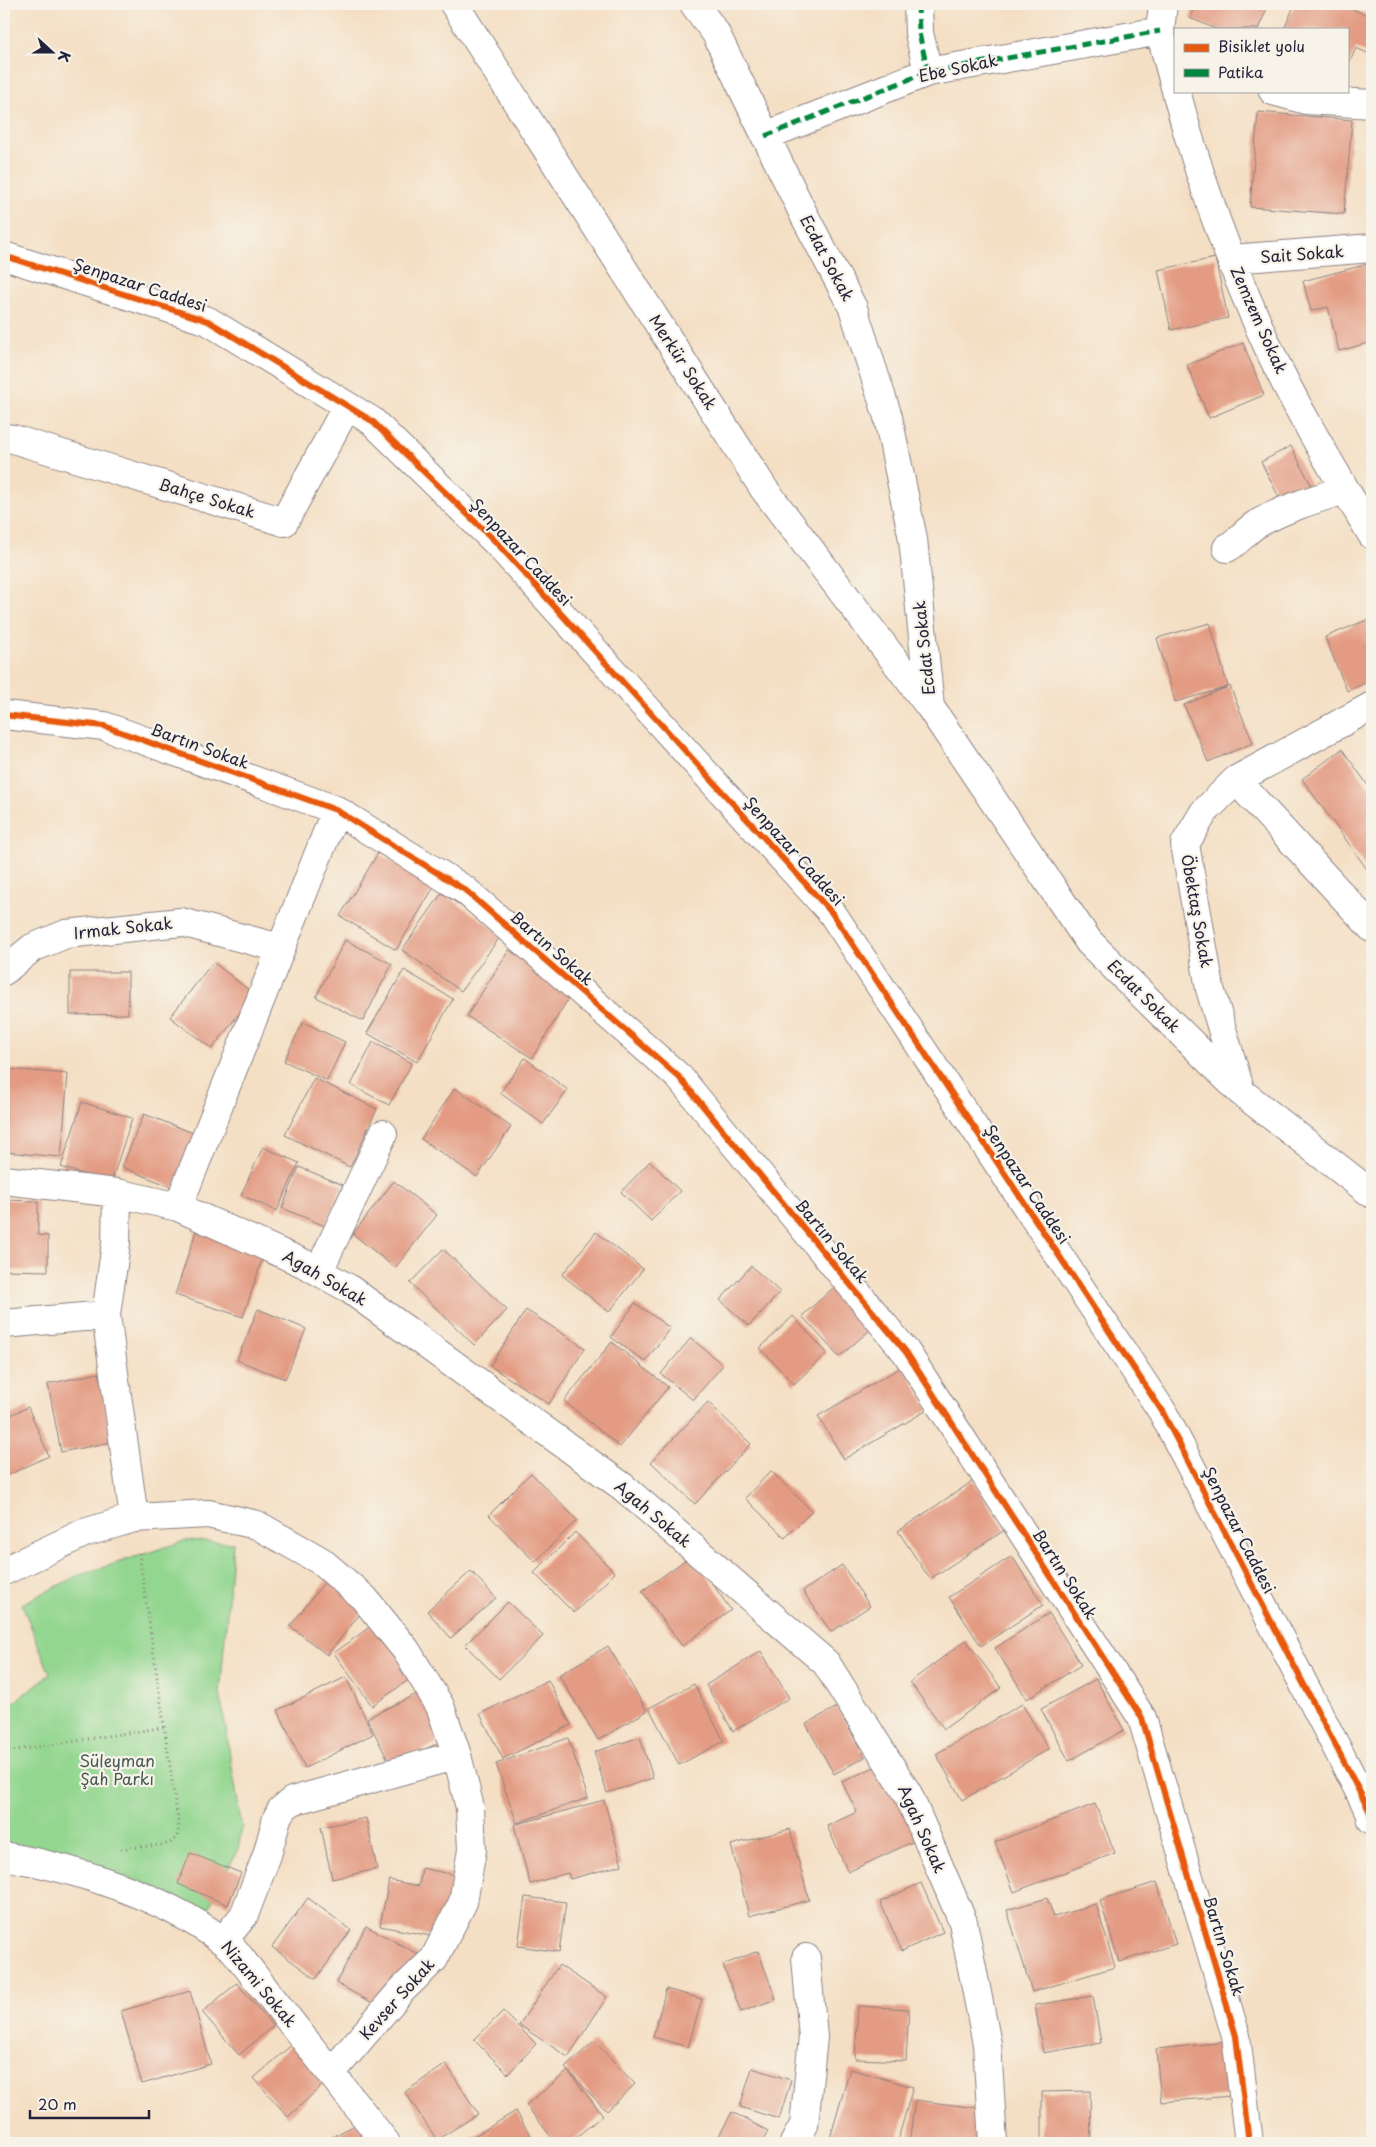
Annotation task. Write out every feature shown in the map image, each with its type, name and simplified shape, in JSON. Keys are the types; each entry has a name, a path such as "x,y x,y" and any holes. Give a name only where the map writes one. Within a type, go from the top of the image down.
{"street":[{"name":"Merkür Sokak","path":"454,4 764,489 930,707"},
{"name":"Ecdat Sokak","path":"694,4 715,32 765,136 854,308 888,417 913,539 930,707 1089,942 1241,1092 1372,1194"},
{"path":"918,4 919,33 928,72"},
{"name":"Zemzem Sokak","path":"1163,4 1160,31 1174,83"},
{"name":"Ebe Sokak","path":"765,136 928,72 1160,31"},
{"name":"Zemzem Sokak","path":"1177,92 1208,203 1268,348 1345,490 1372,535"},
{"path":"1277,92 1306,100 1372,104"},
{"name":"Sait Sokak","path":"1232,259 1372,248"},
{"name":"Şenpazar Caddesi","path":"4,256 208,321 372,421 496,542 832,913 1162,1411 1370,1812 1372,1820"},
{"name":"Bahçe Sokak","path":"4,438 13,438 284,522 347,406"},
{"path":"1227,548 1235,544 1256,524 1307,501 1345,490"},
{"name":"Öbektaş Sokak","path":"1241,1092 1210,989 1185,844 1204,812 1236,780 1372,706"},
{"name":"Bartın Sokak","path":"4,714 104,726 336,810 465,890 679,1077 906,1352 1142,1718 1236,2036 1249,2143"},
{"path":"1236,780 1372,928"},
{"path":"178,1207 336,810"},
{"name":"Irmak Sokak","path":"4,971 32,948 66,934 181,922 280,948"},
{"path":"318,1271 383,1134"},
{"name":"Agah Sokak","path":"4,1180 117,1193 178,1207 318,1271 348,1288 623,1487 826,1663 908,1794 963,1922 987,2044 993,2143"},
{"path":"117,1193 116,1243 106,1315 134,1518"},
{"path":"4,1324 106,1315"},
{"name":"Kevser Sokak","path":"4,1571 84,1533 134,1518 208,1514 257,1525 321,1561 364,1598 406,1650 440,1706 457,1755 470,1808 471,1841 463,1902 434,1959 401,1991 332,2072"},
{"path":"224,1941 244,1915 267,1855 277,1818 281,1810 292,1801 457,1755"},
{"name":"Nizami Sokak","path":"4,1856 97,1880 155,1900 215,1934 234,1950 332,2072 386,2143"},
{"path":"794,2143 804,2125 813,2037 806,1958"}],"path":[{"path":"116,1850 169,1844 177,1837 179,1815 134,1518"},
{"path":"4,1752 166,1727"}],"green space":[{"name":"Süleyman Şah Parkı","path":"187,1540 233,1543 220,1693 242,1828 238,1849 204,1918 4,1846 4,1710 50,1674 22,1604 77,1576"}],"building":[{"path":"1195,4 1269,4 1258,28 1214,28 1190,18"},
{"path":"1295,4 1340,4 1372,17 1372,55 1356,48 1348,66 1348,28 1284,28"},
{"path":"1258,112 1352,120 1344,214 1250,207"},
{"path":"1215,258 1228,318 1171,330 1158,270"},
{"path":"1372,263 1372,342 1339,351 1328,307 1311,311 1303,281"},
{"path":"1243,343 1264,395 1209,418 1187,365"},
{"path":"1291,446 1311,485 1281,501 1261,462"},
{"path":"1372,618 1372,680 1347,691 1325,637"},
{"path":"1210,623 1228,687 1175,702 1157,638"},
{"path":"1230,686 1253,743 1208,762 1184,705"},
{"path":"1342,749 1372,791 1372,876 1302,779"},
{"path":"378,853 434,887 396,950 340,916"},
{"path":"442,893 502,934 461,991 402,950"},
{"path":"345,940 392,964 363,1021 316,997"},
{"path":"509,950 573,991 532,1058 467,1016"},
{"path":"213,962 254,994 212,1049 170,1017"},
{"path":"404,970 453,999 417,1062 367,1033"},
{"path":"70,972 128,972 128,1014 70,1015"},
{"path":"303,1022 345,1042 327,1081 284,1061"},
{"path":"373,1042 412,1063 389,1105 351,1085"},
{"path":"525,1058 568,1090 543,1124 500,1093"},
{"path":"9,1069 68,1074 61,1157 4,1152"},
{"path":"314,1078 377,1109 350,1167 285,1135"},
{"path":"455,1088 511,1127 477,1177 421,1139"},
{"path":"82,1102 132,1118 111,1183 61,1167"},
{"path":"144,1114 196,1134 174,1188 122,1167"},
{"path":"263,1147 299,1163 277,1211 241,1195"},
{"path":"650,1161 680,1191 651,1221 621,1192"},
{"path":"299,1167 343,1185 325,1226 282,1208"},
{"path":"394,1181 437,1215 395,1268 353,1234"},
{"path":"4,1200 38,1201 38,1235 48,1236 48,1271 4,1270"},
{"path":"196,1231 264,1254 243,1317 175,1295"},
{"path":"596,1232 643,1269 609,1312 562,1275"},
{"path":"443,1249 507,1310 474,1345 410,1283"},
{"path":"751,1266 780,1292 749,1326 720,1300"},
{"path":"841,1281 878,1323 839,1357 802,1316"},
{"path":"635,1303 670,1328 645,1362 611,1337"},
{"path":"258,1309 306,1329 285,1379 237,1360"},
{"path":"526,1310 585,1348 549,1404 490,1366"},
{"path":"793,1316 827,1353 794,1384 760,1348"},
{"path":"691,1338 723,1365 693,1400 661,1374"},
{"path":"612,1342 668,1387 620,1447 564,1401"},
{"path":"903,1366 929,1409 844,1459 818,1416"},
{"path":"99,1373 112,1442 61,1452 48,1384"},
{"path":"708,1402 751,1444 695,1504 651,1462"},
{"path":"28,1407 49,1456 6,1476 4,1470 4,1418"},
{"path":"771,1471 812,1511 785,1538 745,1498"},
{"path":"531,1473 577,1520 535,1562 489,1515"},
{"path":"973,1481 1005,1530 930,1579 898,1531"},
{"path":"575,1532 615,1573 574,1613 534,1573"},
{"path":"692,1555 731,1610 682,1646 642,1591"},
{"path":"1012,1556 1043,1605 981,1646 949,1597"},
{"path":"842,1565 870,1606 831,1632 803,1591"},
{"path":"471,1571 496,1598 451,1638 427,1611"},
{"path":"328,1578 365,1608 327,1655 290,1626"},
{"path":"508,1602 543,1636 499,1679 465,1645"},
{"path":"1049,1613 1081,1665 1027,1699 995,1648"},
{"path":"375,1623 414,1676 372,1706 334,1653"},
{"path":"966,1640 1001,1688 944,1729 910,1682"},
{"path":"608,1646 647,1711 598,1740 559,1675"},
{"path":"761,1651 789,1698 733,1731 706,1685"},
{"path":"346,1677 373,1734 305,1768 278,1710"},
{"path":"1096,1679 1124,1730 1069,1761 1041,1709"},
{"path":"548,1680 571,1725 503,1759 480,1714"},
{"path":"694,1684 724,1741 679,1765 649,1708"},
{"path":"425,1690 448,1738 391,1766 367,1718"},
{"path":"1022,1704 1049,1749 962,1800 936,1754"},
{"path":"837,1707 865,1757 834,1774 806,1724"},
{"path":"640,1737 653,1778 607,1793 594,1752"},
{"path":"568,1738 588,1798 517,1823 496,1764"},
{"path":"883,1763 919,1839 848,1872 827,1826 857,1812 842,1782"},
{"path":"604,1800 622,1865 570,1879 568,1873 530,1884 514,1825"},
{"path":"1095,1804 1115,1853 1014,1892 995,1842"},
{"path":"366,1818 377,1869 332,1879 321,1827"},
{"path":"790,1829 809,1900 749,1916 731,1845"},
{"path":"190,1853 241,1873 228,1905 178,1884"},
{"path":"422,1868 454,1875 441,1938 380,1926 389,1880 419,1886"},
{"path":"1157,1882 1176,1944 1119,1962 1100,1900"},
{"path":"921,1883 943,1932 902,1951 880,1902"},
{"path":"525,1897 566,1902 559,1952 518,1946"},
{"path":"308,1898 351,1930 316,1979 272,1947"},
{"path":"1047,1898 1054,1917 1096,1904 1115,1967 1032,1992 1007,1910"},
{"path":"366,1926 418,1954 400,1989 380,2007 336,1983"},
{"path":"758,1951 776,1999 741,2012 723,1965"},
{"path":"559,1965 607,1997 568,2057 519,2025"},
{"path":"237,1983 273,2026 239,2055 202,2012"},
{"path":"666,1989 702,1999 688,2047 653,2037"},
{"path":"190,1991 211,2064 142,2084 121,2011"},
{"path":"1093,1996 1101,2043 1043,2053 1035,2005"},
{"path":"858,2006 909,2009 906,2061 855,2059"},
{"path":"503,2011 536,2044 508,2074 474,2040"},
{"path":"594,2041 635,2084 607,2111 565,2068"},
{"path":"295,2042 328,2080 288,2117 254,2078"},
{"path":"1226,2042 1231,2096 1161,2102 1156,2049"},
{"path":"446,2064 478,2114 437,2140 405,2092"},
{"path":"752,2068 791,2080 779,2119 740,2107"},
{"path":"850,2069 913,2087 897,2143 829,2142"},
{"path":"568,2071 603,2115 569,2143 556,2143 526,2105"},
{"path":"1090,2091 1091,2143 1042,2143 1042,2092"},
{"path":"915,2100 985,2109 981,2143 909,2143"},
{"path":"516,2111 535,2143 463,2143"},
{"path":"732,2112 768,2131 762,2143 715,2143"},
{"path":"363,2121 374,2143 320,2143"}],"marked path":[{"path":"918,4 919,33 928,72"},
{"path":"765,136 928,72 1160,31"}],"cycle path":[{"path":"4,256 208,321 372,421 496,542 832,913 1162,1411 1370,1812 1372,1820"},
{"path":"4,715 104,726 336,810 465,890 679,1077 906,1352 1142,1718 1236,2036 1249,2143"}]}
